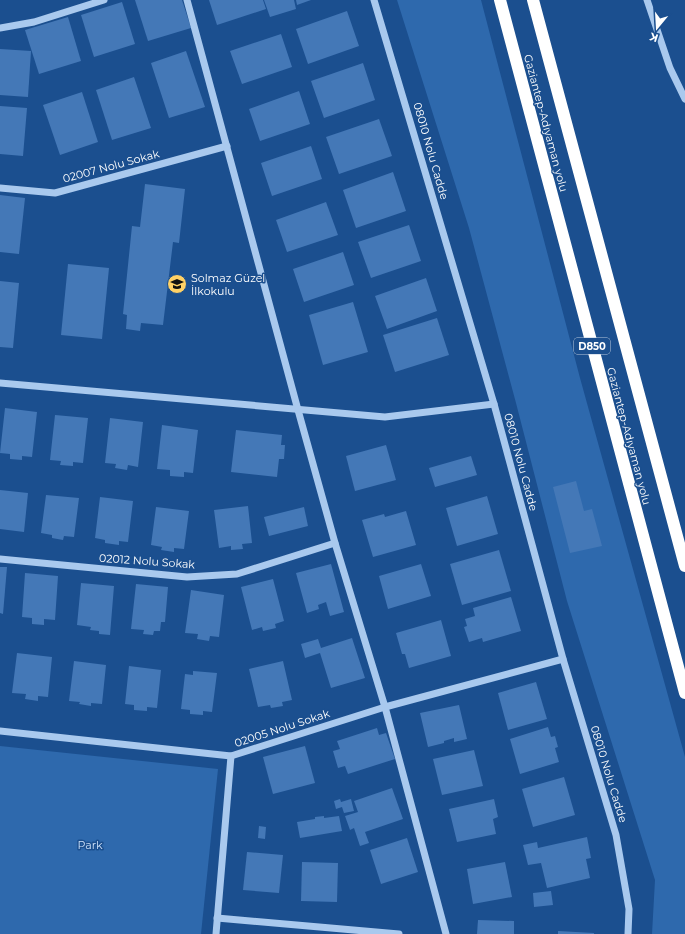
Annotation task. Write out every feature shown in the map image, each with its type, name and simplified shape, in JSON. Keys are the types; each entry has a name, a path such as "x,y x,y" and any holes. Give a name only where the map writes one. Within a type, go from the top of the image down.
{"highway":[{"name":"Gaziantep-Adıyaman yolu","path":"500,0 685,693"},
{"name":"Gaziantep-Adıyaman yolu","path":"533,0 685,566"}],"street":[{"path":"0,28 34,22 104,0"},
{"path":"187,0 298,410 335,543 385,707 446,934"},
{"name":"08010 Nolu Cadde","path":"374,0 494,404 563,659 616,835 629,909 628,934"},
{"path":"647,0 670,68 685,99"},
{"name":"02007 Nolu Sokak","path":"0,188 55,193 227,146"},
{"path":"0,383 385,417 494,404"},
{"name":"02012 Nolu Sokak","path":"0,559 188,577 236,574 335,543"},
{"name":"02005 Nolu Sokak","path":"0,731 231,756 385,707 563,659"},
{"path":"216,934 231,756"},
{"path":"217,918 398,934"}],"green space":[{"path":"397,0 481,0 580,378 685,757 685,934 652,934 655,880 567,601 469,228"},
{"name":"Park","path":"0,746 218,769 201,934 0,934"}],"building":[{"path":"135,0 182,0 191,28 148,41"},
{"path":"209,0 263,0 266,9 217,25"},
{"path":"264,0 294,0 296,9 270,17"},
{"path":"296,0 311,0 297,5"},
{"path":"122,2 135,44 94,57 81,15"},
{"path":"347,11 359,46 308,64 296,29"},
{"path":"68,17 81,61 39,74 25,30"},
{"path":"281,34 292,67 242,84 230,51"},
{"path":"0,49 31,51 28,97 0,95"},
{"path":"186,51 205,107 169,118 151,63"},
{"path":"363,63 375,100 324,118 311,81"},
{"path":"134,77 151,128 112,140 96,90"},
{"path":"299,91 310,124 260,141 249,109"},
{"path":"82,92 98,142 60,155 43,105"},
{"path":"0,106 27,108 23,156 0,154"},
{"path":"379,119 392,156 339,174 326,137"},
{"path":"311,146 322,179 272,196 261,163"},
{"path":"393,172 406,211 356,228 343,190"},
{"path":"145,184 185,189 179,243 173,242 163,325 141,323 140,331 126,329 127,315 123,314 132,226 140,227"},
{"path":"0,195 25,198 19,254 0,252"},
{"path":"326,202 338,235 287,252 276,220"},
{"path":"409,225 421,261 371,278 358,242"},
{"path":"343,252 354,285 304,302 293,269"},
{"path":"68,264 109,268 102,339 61,335"},
{"path":"426,278 437,311 387,329 375,296"},
{"path":"0,281 19,283 13,348 0,347"},
{"path":"353,302 368,352 323,365 309,315"},
{"path":"437,318 449,355 395,372 383,335"},
{"path":"5,408 37,412 32,457 22,456 22,460 10,459 10,454 0,453"},
{"path":"55,415 88,418 83,463 73,462 73,466 60,465 61,461 50,460"},
{"path":"110,418 143,422 138,467 128,465 127,470 115,468 116,464 105,463"},
{"path":"162,425 198,430 193,473 184,472 184,477 170,476 170,470 157,469"},
{"path":"236,430 282,435 281,445 285,445 284,459 279,459 277,477 231,472"},
{"path":"386,445 396,480 355,491 346,456"},
{"path":"471,456 477,475 435,487 429,468"},
{"path":"576,481 584,511 592,509 602,546 570,553 553,487"},
{"path":"0,490 28,493 24,532 0,529"},
{"path":"46,495 79,498 74,537 64,536 63,540 52,538 52,535 41,533"},
{"path":"487,496 498,534 457,546 446,508"},
{"path":"100,497 133,501 128,542 119,541 119,545 105,543 105,540 95,538"},
{"path":"248,506 252,543 242,544 243,549 231,550 231,546 219,548 214,510"},
{"path":"156,507 189,511 184,549 174,548 174,552 161,550 162,547 151,545"},
{"path":"304,507 308,526 269,536 264,517"},
{"path":"406,511 416,545 373,557 362,520 384,514 385,517"},
{"path":"499,550 511,591 462,605 450,564"},
{"path":"331,564 344,612 330,616 326,602 318,605 319,609 307,613 296,573"},
{"path":"421,564 431,596 388,609 379,576"},
{"path":"0,567 7,567 3,614 0,613"},
{"path":"25,573 58,576 55,620 44,619 44,625 32,624 32,618 22,617"},
{"path":"273,579 284,621 275,624 276,628 263,631 262,627 252,630 241,587"},
{"path":"81,583 114,586 110,635 99,634 99,631 90,630 91,627 77,625"},
{"path":"136,584 168,587 165,622 161,622 160,631 154,631 153,635 143,634 144,630 131,629"},
{"path":"191,590 224,595 219,637 210,636 209,641 197,639 198,634 185,633"},
{"path":"511,597 521,631 483,642 482,638 469,642 464,627 467,626 465,619 475,616 473,608"},
{"path":"441,620 451,656 409,668 405,654 402,654 396,633"},
{"path":"352,638 365,678 331,688 320,653 305,658 301,644 318,639 321,648"},
{"path":"17,653 52,657 48,697 38,696 38,701 25,699 26,694 12,693"},
{"path":"74,661 106,665 102,704 91,703 91,706 79,704 80,702 69,701"},
{"path":"283,661 292,700 282,702 283,706 271,708 270,705 258,707 249,669"},
{"path":"129,666 161,670 157,708 147,707 147,711 134,710 134,705 125,704"},
{"path":"193,671 217,673 212,712 203,711 203,715 190,714 190,710 181,709 185,674 193,675"},
{"path":"536,682 547,719 508,730 498,693"},
{"path":"459,705 467,739 454,742 454,738 444,741 444,743 428,747 420,713"},
{"path":"548,727 551,737 555,736 558,747 555,748 559,762 520,774 510,739"},
{"path":"377,728 379,735 386,733 395,759 348,774 345,766 338,768 333,751 340,749 337,741"},
{"path":"305,746 315,783 273,794 263,757"},
{"path":"474,750 483,786 442,795 433,759"},
{"path":"564,777 575,815 533,827 522,789"},
{"path":"392,788 403,819 365,832 369,843 360,846 354,828 350,830 345,816 358,812 354,801"},
{"path":"340,799 341,802 351,799 354,811 344,813 342,807 336,809 334,801"},
{"path":"494,799 498,817 493,819 496,834 457,842 449,809"},
{"path":"324,816 324,818 339,816 342,831 300,838 297,822"},
{"path":"259,826 266,827 265,839 258,838"},
{"path":"587,837 591,858 586,859 590,878 547,888 541,863 528,865 523,845 537,842 538,848"},
{"path":"407,838 418,872 381,884 370,850"},
{"path":"247,852 283,855 279,893 243,890"},
{"path":"302,862 338,863 337,902 301,901"},
{"path":"505,862 512,897 473,904 467,869"},
{"path":"551,891 553,905 534,907 533,893"},
{"path":"478,920 514,921 514,934 477,934"},
{"path":"558,931 594,933 594,934 558,934"}],"place":[{"name":"Solmaz Güzel İlkokulu","path":"177,284"}]}
